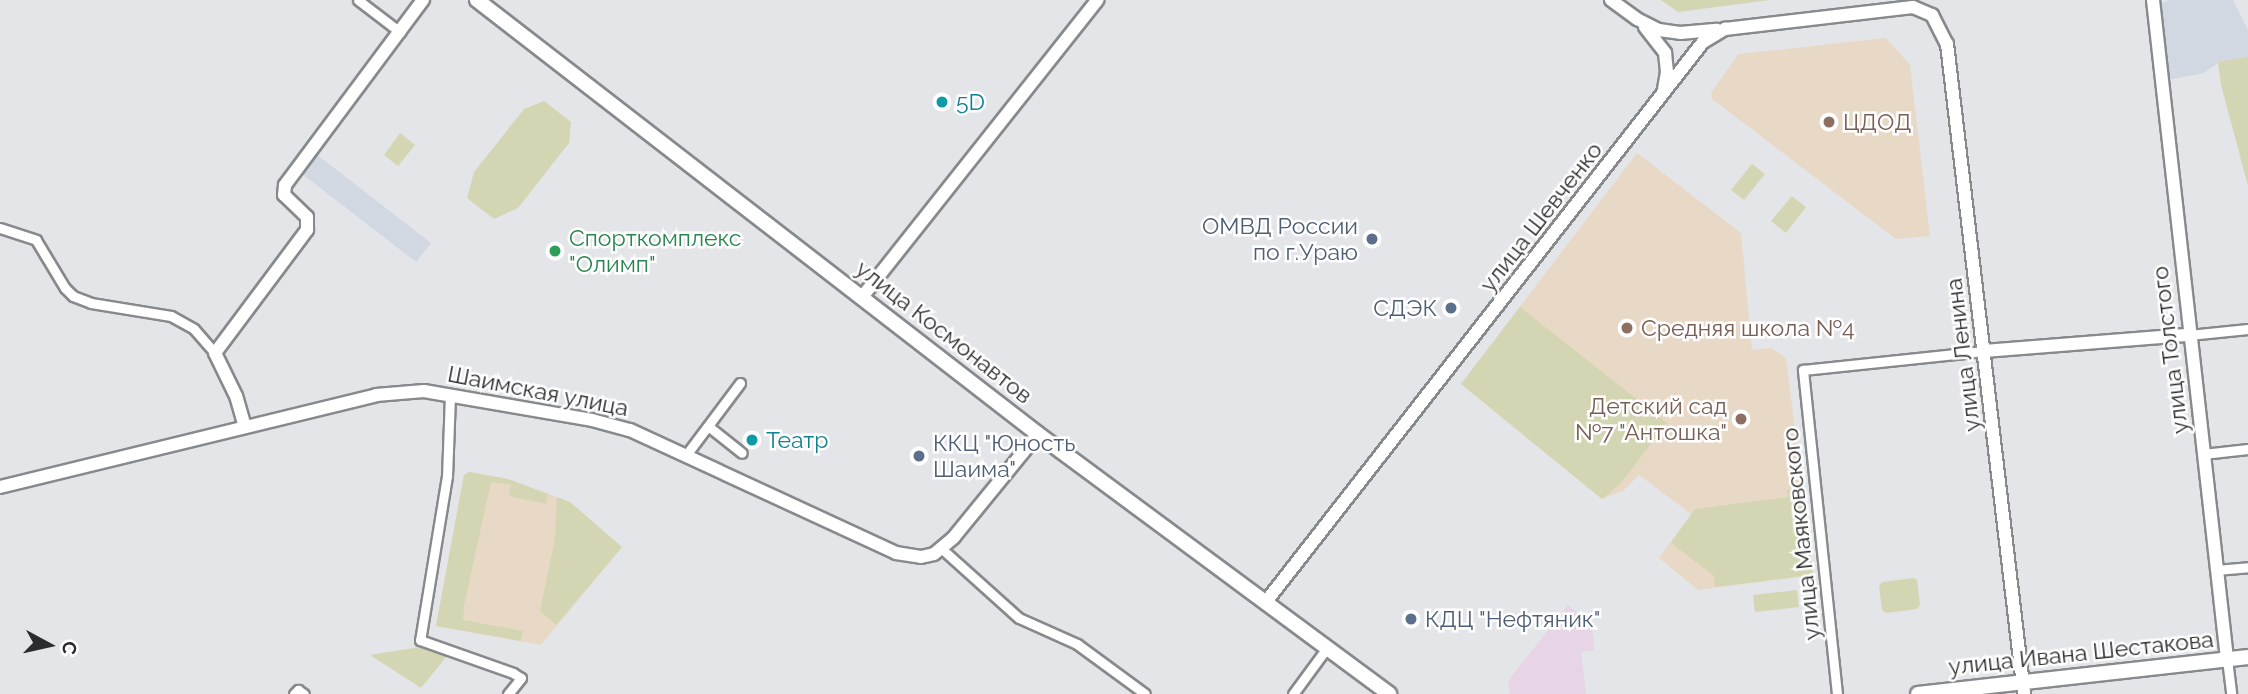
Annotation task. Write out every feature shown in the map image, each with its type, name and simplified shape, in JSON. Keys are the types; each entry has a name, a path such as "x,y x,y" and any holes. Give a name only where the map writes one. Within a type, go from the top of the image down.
{"main road":[{"path":"245,427 236,396 215,353 307,229 307,217 284,195 285,185 424,0"},
{"name":"улица Космонавтов","path":"477,0 1038,433 1389,694"},
{"path":"862,297 1097,0"},
{"path":"1613,0 1637,19 1658,41 1665,53 1667,72 1663,93"},
{"name":"улица Толстого","path":"2153,0 2227,659"},
{"name":"улица Шевченко","path":"1265,603 1703,42 1725,29 1901,7 1913,7 1932,15"},
{"name":"улица Ленина","path":"1932,15 1947,44 2023,688"},
{"path":"1637,19 1674,33 1725,29"},
{"path":"1984,351 2189,335"},
{"name":"Шаимская улица","path":"0,487 393,392 424,391 605,423 686,454 896,553 921,557 942,549"},
{"path":"942,549 1038,433"},
{"name":"улица Ивана Шестакова","path":"1918,694 2023,688 2248,657"}],"street":[{"path":"358,0 400,32"},
{"path":"0,228 36,240 65,288 73,296 91,303 171,316 194,328 215,353"},
{"path":"2189,335 2248,329"},
{"name":"улица Маяковского","path":"1837,694 1803,370 1984,351"},
{"path":"686,454 740,383"},
{"path":"450,395 447,476 420,640 521,678 508,694"},
{"path":"708,426 742,453"},
{"path":"2203,454 2248,449"},
{"path":"942,549 1019,618 1077,644 1146,694"},
{"path":"2216,570 2248,567"},
{"path":"1293,694 1326,649"},
{"name":"улица Толстого","path":"2227,659 2231,694"}],"shaded area":[{"path":"2169,0 2233,0 2248,30 2248,57 2219,62 2204,73 2168,80 2161,4"},
{"name":"ЦДОД","path":"1886,38 1910,65 1930,236 1896,239 1712,99 1711,93 1738,54"},
{"name":"Средняя школа №4","path":"1637,153 1741,233 1752,350 1771,348 1786,358 1813,575 1698,590 1659,558 1691,514 1639,475 1624,490 1602,499 1461,384"},
{"path":"316,154 431,243 416,262 301,173"},
{"path":"469,472 508,479 570,502 622,547 541,645 436,626 464,475"},
{"path":"1568,605 1592,625 1594,650 1581,652 1586,694 1510,694 1508,681"}],"green space":[{"path":"1661,0 1770,0 1678,12"},
{"path":"2248,57 2248,186 2221,85 2218,62"},
{"path":"544,101 571,122 569,143 518,208 494,219 467,198 474,172 524,109"},
{"path":"400,133 415,145 398,166 384,155"},
{"path":"1752,164 1765,174 1744,200 1731,190"},
{"path":"1792,196 1806,207 1786,233 1771,221"},
{"path":"1520,307 1667,423 1621,483 1602,499 1461,384"},
{"path":"469,472 508,479 548,494 546,504 509,496 511,485 491,482 464,606 463,620 523,631 521,641 436,626 464,475"},
{"path":"1802,488 1813,575 1715,587 1714,576 1671,543 1695,509 1788,497 1787,490"},
{"path":"557,497 570,502 622,547 556,625 540,611 555,538"},
{"path":"1914,578 1917,580 1920,605 1917,609 1886,613 1882,610 1879,586 1882,582"},
{"path":"1797,590 1799,607 1755,612 1753,595"},
{"path":"420,647 446,657 421,688 370,655"}],"place":[{"name":"5D","path":"942,102"},
{"name":"ЦДОД","path":"1829,122"},
{"name":"ОМВД России по г.Ураю","path":"1372,239"},
{"name":"Спорткомплекс \"Олимп\"","path":"555,251"},
{"name":"СДЭК","path":"1451,308"},
{"name":"Средняя школа №4","path":"1627,328"},
{"name":"Детский сад №7 \"Антошка\"","path":"1741,419"},
{"name":"Театр","path":"752,440"},
{"name":"ККЦ \"Юность Шаима\"","path":"919,456"},
{"name":"КДЦ \"Нефтяник\"","path":"1411,619"}]}
